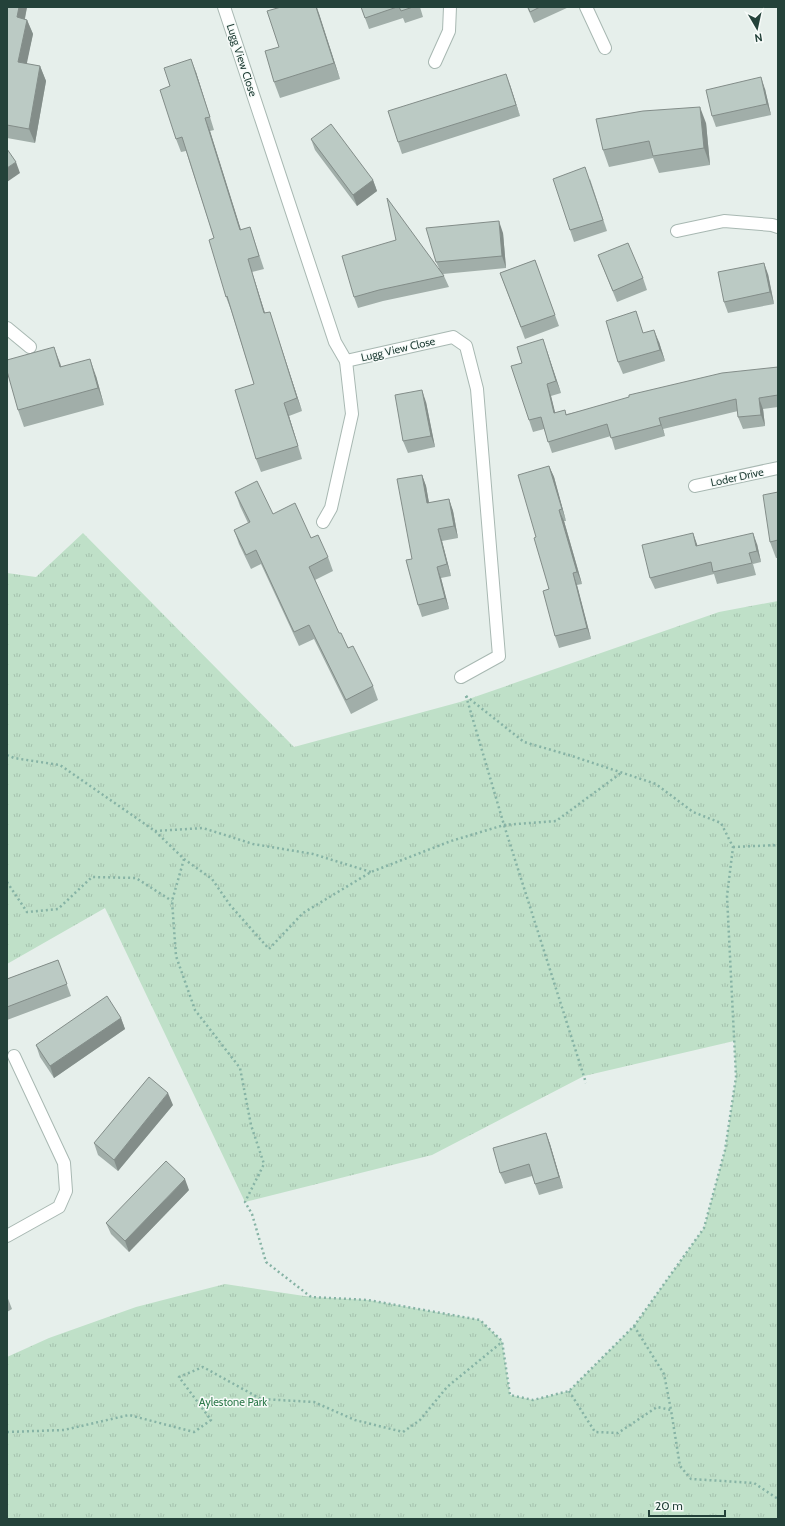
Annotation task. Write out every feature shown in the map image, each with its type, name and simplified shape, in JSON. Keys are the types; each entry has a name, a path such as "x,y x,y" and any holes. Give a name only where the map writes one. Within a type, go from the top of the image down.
{"street":[{"name":"Lugg View Close","path":"224,7 335,342 346,361 454,336 466,346 477,389 499,656 461,677"},
{"path":"435,62 449,30 450,7"},
{"path":"586,7 605,48"},
{"path":"677,231 724,221 772,225 778,227"},
{"path":"7,328 30,347"},
{"path":"323,522 332,508 352,414 346,361"},
{"name":"Loder Drive","path":"695,486 778,468"},
{"path":"7,1236 59,1207 66,1191 64,1163 14,1056"}],"path":[{"path":"461,677 504,825 586,1083"},
{"path":"184,858 172,901 176,956 195,1010 240,1068 251,1125 264,1164 244,1202 252,1214 266,1262 312,1296 368,1300 480,1320 502,1341 510,1395 533,1400 569,1391 634,1326 704,1228 725,1150 736,1077 727,896 733,847 721,823 693,812 656,784 572,756 524,742 466,696"},
{"path":"7,755 14,758 60,765 155,831 184,858 212,879 230,905 269,949 303,913 371,872 451,841 504,825 556,821 622,773"},
{"path":"155,831 203,828 253,844 313,854 371,872"},
{"path":"733,847 778,845"},
{"path":"7,882 27,912 58,910 92,877 136,878 172,901"},
{"path":"634,1326 664,1374 680,1466 691,1479 754,1483 778,1499"},
{"path":"7,1432 64,1430 129,1415 194,1432 211,1420 179,1377 204,1367 261,1399 314,1402 355,1420 403,1432 420,1420 447,1387 502,1341"},
{"path":"569,1391 595,1432 618,1433 657,1407 671,1410"}],"green space":[{"name":"Aylestone Park","path":"83,533 294,747 460,702 719,612 778,601 778,1519 7,1519 7,1357 49,1338 136,1307 225,1284 311,1297 368,1300 480,1320 502,1341 510,1395 533,1400 569,1391 634,1326 704,1228 725,1150 736,1077 734,1041 584,1076 432,1155 245,1202 105,908 7,964 7,573 36,577"}],"building":[{"path":"7,7 19,7 17,17 27,20 18,62 40,66 29,129 7,125"},
{"path":"281,7 316,7 334,63 274,82 265,51 279,47 267,11"},
{"path":"361,7 397,7 365,18"},
{"path":"399,7 413,7 401,11"},
{"path":"528,7 540,7 530,12"},
{"path":"191,59 210,117 205,118 240,230 250,227 259,256 248,259 264,313 270,312 297,398 284,403 298,446 256,459 235,390 254,384 209,240 214,238 182,137 176,139 160,90 170,86 164,68"},
{"path":"506,74 516,105 398,142 388,111"},
{"path":"761,77 767,104 712,116 706,90"},
{"path":"700,107 704,148 653,156 649,141 603,150 596,119 643,111"},
{"path":"331,124 373,180 353,195 311,139"},
{"path":"7,149 16,162 7,168"},
{"path":"585,167 603,220 570,230 553,179"},
{"path":"387,198 444,276 354,297 342,256 396,240"},
{"path":"499,221 502,256 436,262 426,228"},
{"path":"628,243 643,278 613,291 598,255"},
{"path":"535,260 555,315 521,327 500,273"},
{"path":"764,263 770,292 724,302 718,272"},
{"path":"636,311 643,333 654,330 660,350 618,362 606,321"},
{"path":"543,339 556,381 547,384 554,413 565,410 566,415 629,397 629,395 722,373 778,367 778,395 759,398 761,415 738,417 736,399 659,418 661,425 611,438 607,424 548,442 541,417 529,420 511,366 522,363 517,347"},
{"path":"54,347 60,367 90,359 98,388 18,410 7,371 7,360"},
{"path":"422,390 431,436 403,441 395,395"},
{"path":"549,466 562,509 559,510 577,572 573,573 587,628 555,636 543,591 549,589 518,475"},
{"path":"422,475 427,503 449,499 454,526 438,529 447,564 437,567 445,598 418,605 406,560 412,559 397,479"},
{"path":"257,481 273,514 295,503 311,538 318,535 328,557 309,567 339,633 341,633 348,648 353,646 373,686 346,700 309,625 294,632 256,550 246,555 234,530 250,522 235,492"},
{"path":"778,492 778,540 770,542 763,495"},
{"path":"693,533 696,546 753,533 757,551 749,553 752,563 713,572 711,562 650,578 642,545"},
{"path":"58,960 67,984 7,1007 7,979"},
{"path":"107,996 121,1018 50,1066 36,1045"},
{"path":"149,1077 168,1093 114,1160 94,1143"},
{"path":"546,1133 559,1177 535,1184 529,1164 500,1173 493,1148"},
{"path":"166,1161 185,1179 125,1241 106,1223"}]}
